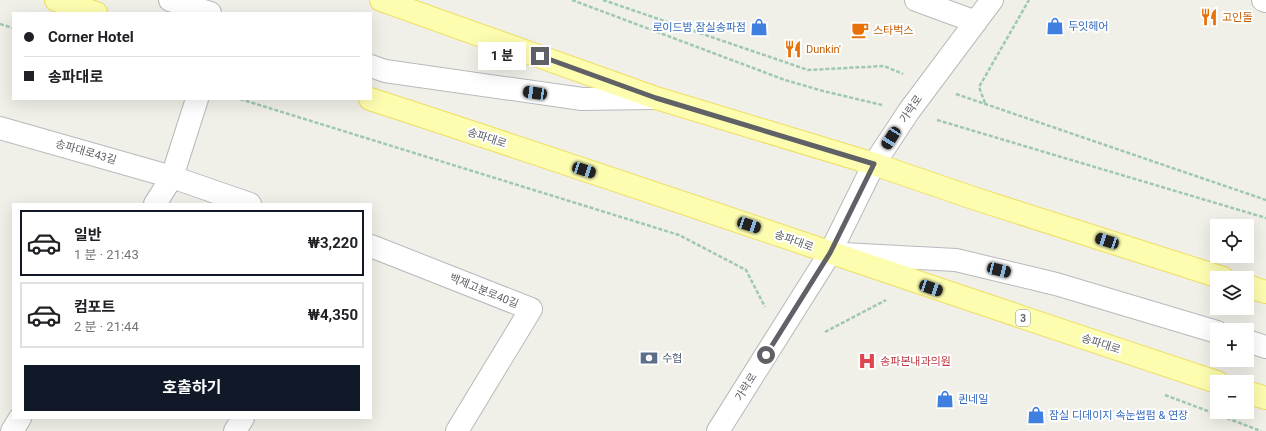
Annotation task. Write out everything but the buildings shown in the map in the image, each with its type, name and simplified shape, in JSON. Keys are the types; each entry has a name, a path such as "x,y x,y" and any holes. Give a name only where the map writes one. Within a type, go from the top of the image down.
{"main road":[{"path":"56,0 93,12"},
{"path":"381,0 656,98 874,164 976,199 1210,274"},
{"name":"송파대로","path":"372,100 1210,380"},
{"path":"1254,288 1266,292"},
{"path":"1254,394 1266,398"}],"street":[{"path":"78,0 100,12"},
{"path":"170,0 207,12"},
{"path":"916,0 976,22"},
{"name":"가락로","path":"718,431 830,253 874,164 909,112 992,0"},
{"path":"372,66 385,71 582,99 656,98"},
{"path":"156,203 172,177 197,100"},
{"name":"송파대로43길","path":"0,128 172,177 247,203"},
{"name":"백제고분로40길","path":"372,246 531,309 457,431"},
{"path":"830,253 956,260 1056,284 1210,330"},
{"path":"1254,343 1266,347"},
{"path":"12,431 19,419"},
{"path":"235,431 242,419"}],"path":[{"path":"985,104 979,87 1029,0"},
{"path":"0,24 12,28"},
{"path":"243,100 679,235 746,270 767,311"},
{"path":"825,332 886,300 893,301"},
{"path":"1164,395 1261,431"}],"place":[{"name":"고인돌","path":"1209,17"},
{"name":"두잇헤어","path":"1055,26"},
{"name":"로이드밤 잠실송파점","path":"759,27"},
{"name":"스타벅스","path":"860,30"},
{"name":"Dunkin'","path":"793,49"},
{"name":"수협","path":"649,358"},
{"name":"송파본내과의원","path":"867,361"},
{"name":"퀸네일","path":"945,399"},
{"name":"잠실 디데이지 속눈썹펌 & 연장","path":"1036,415"}],"route":[{"path":"540,56 656,98 874,164 830,253 766,355"}]}
